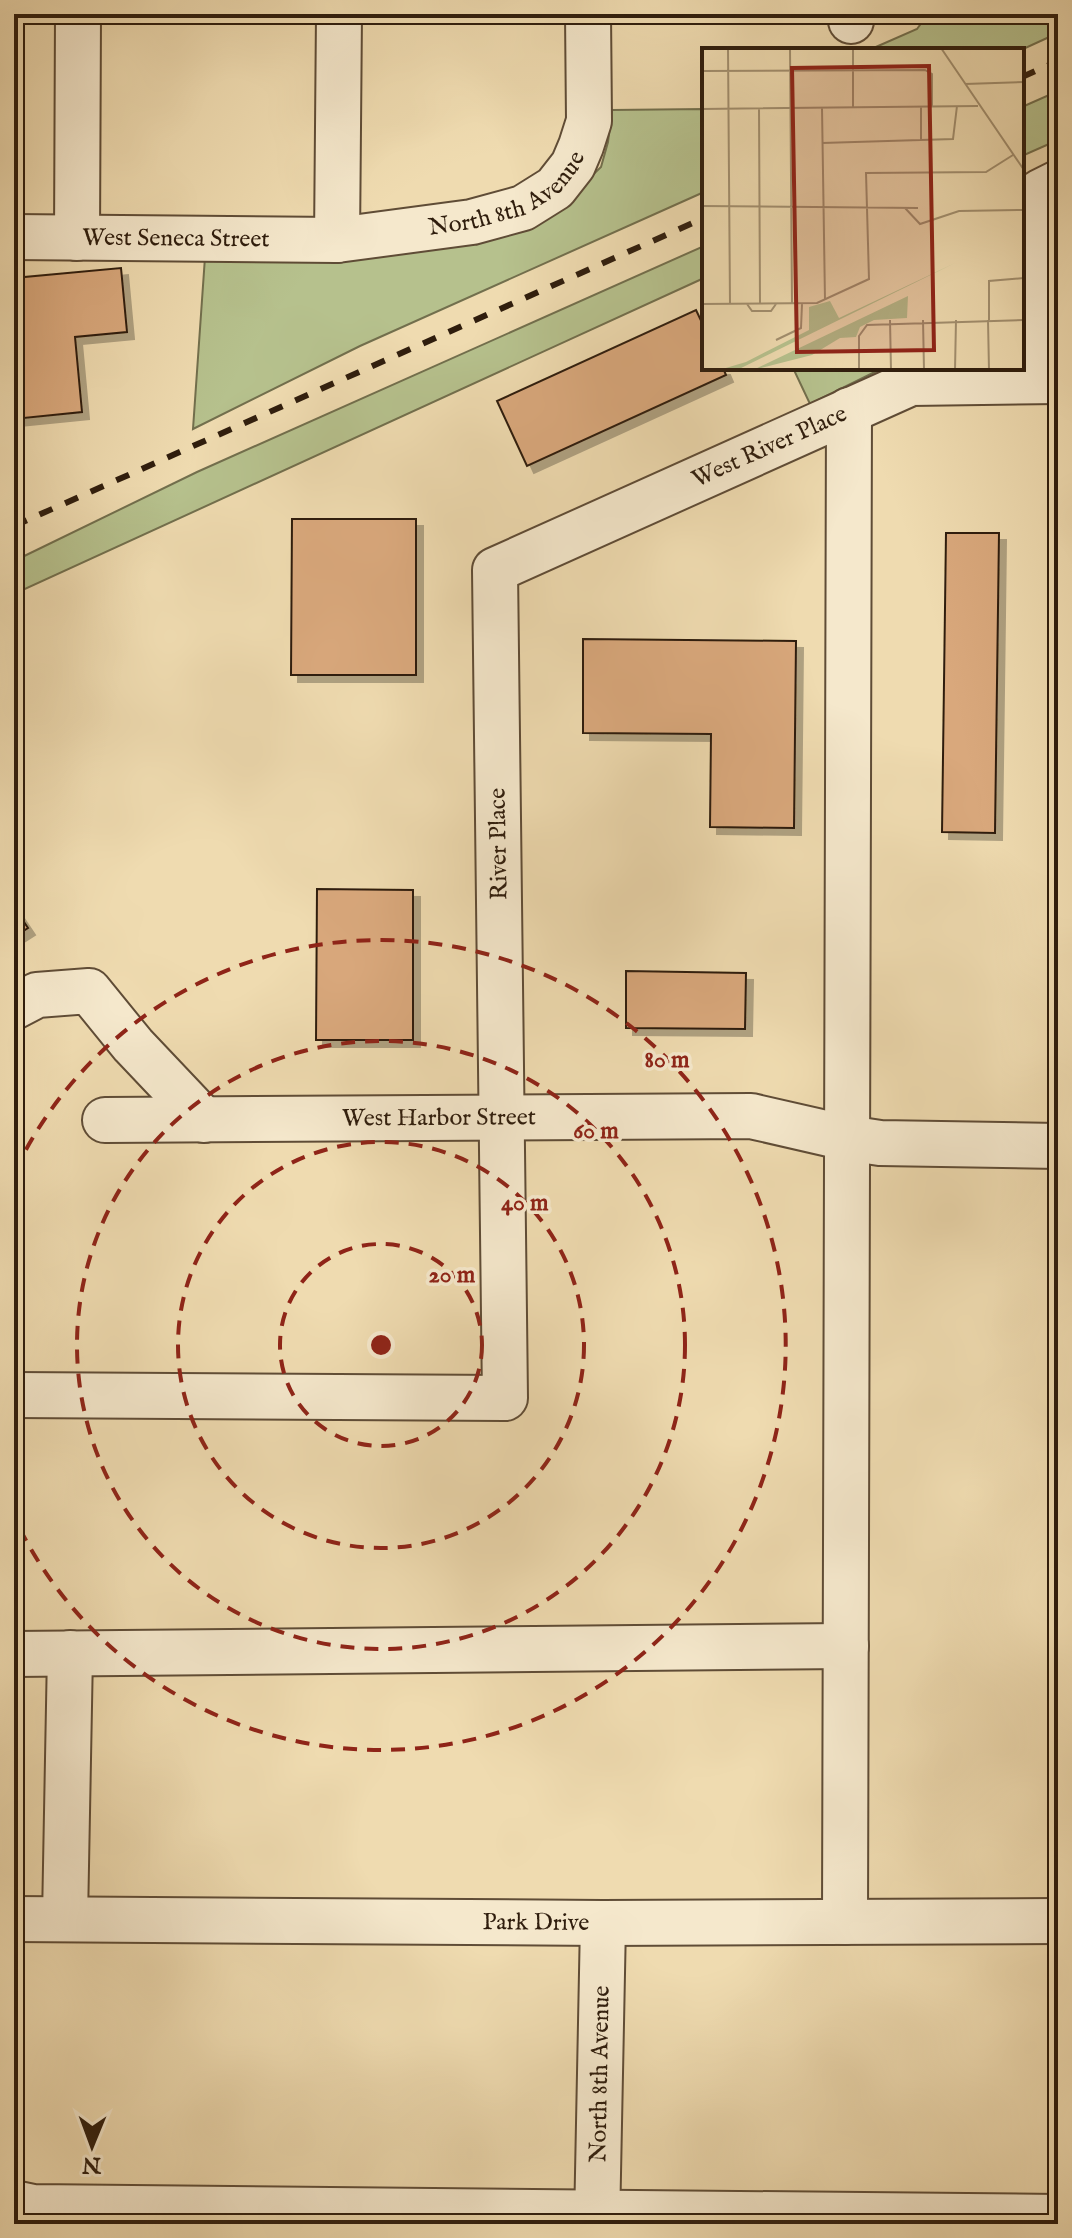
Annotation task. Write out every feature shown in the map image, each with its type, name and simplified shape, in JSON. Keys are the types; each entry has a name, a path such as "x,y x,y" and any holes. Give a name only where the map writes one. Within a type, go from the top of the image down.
{"street":[{"path":"77,238 78,14"},
{"path":"337,240 339,14"},
{"name":"North 8th Avenue","path":"337,240 472,222 523,208 555,188 573,165 589,121 588,14"},
{"path":"1043,381 1040,192 1058,183"},
{"name":"West Seneca Street","path":"14,237 337,240"},
{"name":"West River Place","path":"495,570 911,383 1043,381"},
{"path":"845,1922 849,410"},
{"name":"River Place","path":"14,1395 505,1398 495,570"},
{"path":"14,1007 37,995 89,991 133,1045 204,1120"},
{"name":"West Harbor Street","path":"105,1120 751,1116 880,1143 1058,1146"},
{"path":"14,1654 846,1646"},
{"path":"65,1919 70,1653"},
{"name":"Park Drive","path":"14,1919 603,1923 1058,1921"},
{"name":"North 8th Avenue","path":"597,2218 603,1923"},
{"path":"14,2203 33,2207 344,2217 1058,2217"}],"green space":[{"path":"928,14 1058,14 1058,33 1024,49 874,48 917,29"},
{"path":"1058,91 1058,140 1024,155 1024,106"},
{"path":"702,109 702,193 360,346 193,429 205,257 577,190 601,167 612,110"},
{"path":"702,247 702,279 14,594 14,561 197,472"},
{"path":"794,370 879,370 810,404"}],"building":[{"path":"121,268 127,332 75,337 82,412 14,419 14,278"},
{"path":"696,310 702,323 702,370 724,370 726,375 527,466 497,401"},
{"path":"292,519 416,519 416,675 291,675"},
{"path":"946,533 999,533 995,833 942,832"},
{"path":"583,639 796,641 794,828 710,827 711,734 583,733"},
{"path":"317,889 413,890 413,1040 316,1040"},
{"path":"14,907 28,928 14,937"},
{"path":"626,971 746,973 745,1029 626,1028"}],"railway":[{"path":"1024,76 1058,61"},
{"path":"14,526 702,219"}]}
